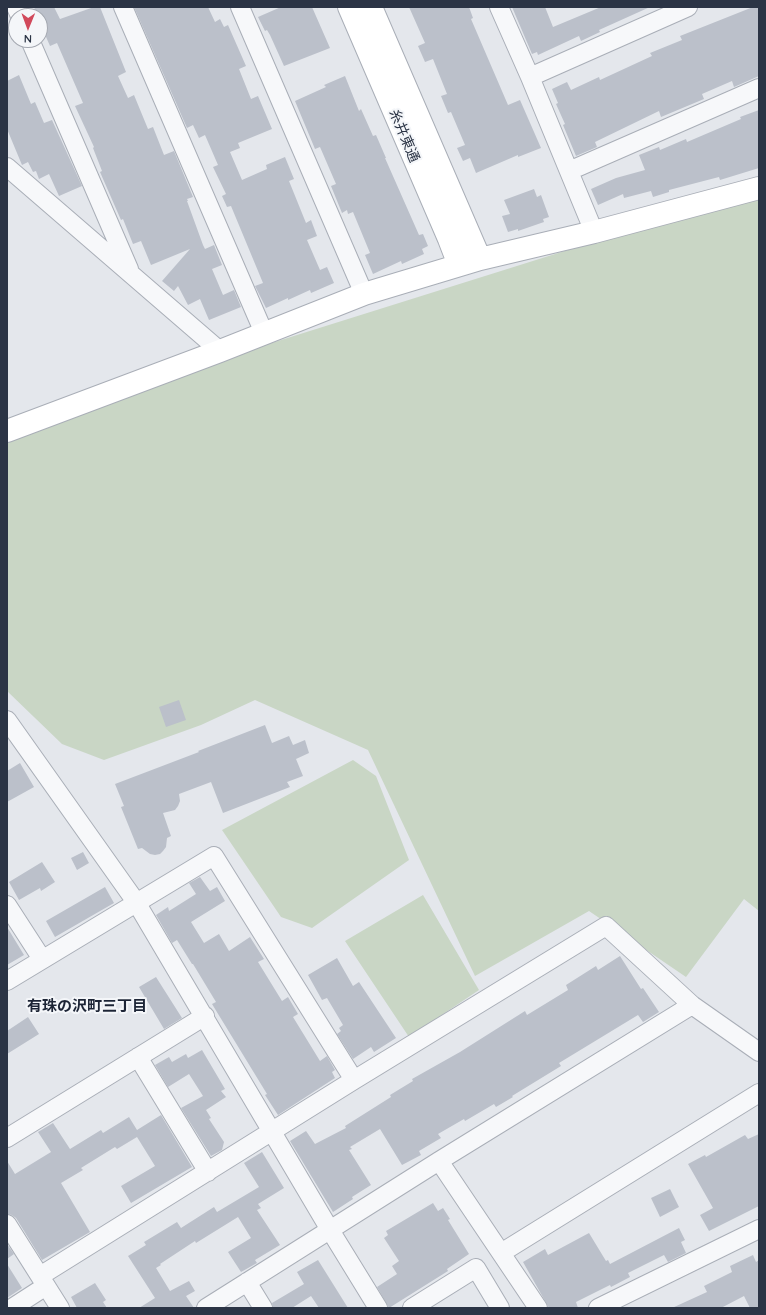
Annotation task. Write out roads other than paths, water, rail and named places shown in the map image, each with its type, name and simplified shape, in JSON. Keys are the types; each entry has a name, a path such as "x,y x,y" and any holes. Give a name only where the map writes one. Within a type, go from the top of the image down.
{"street":[{"path":"123,7 264,333"},
{"path":"240,7 364,294"},
{"name":"糸井東通","path":"349,7 449,239 458,265"},
{"name":"糸井東通","path":"371,7 480,259"},
{"path":"498,7 530,77 594,232"},
{"path":"530,77 688,7"},
{"path":"33,48 131,273"},
{"path":"569,171 759,88"},
{"path":"7,167 220,351"},
{"path":"7,432 220,351 364,294 480,259 594,232 759,188"},
{"path":"7,720 136,902 330,1230 378,1308"},
{"path":"7,981 214,856 354,1080"},
{"path":"7,905 42,959"},
{"path":"12,1308 43,1281 208,1172 354,1080 606,926 692,1005 759,1052"},
{"path":"206,1308 439,1161 692,1005"},
{"path":"7,1138 204,1016"},
{"path":"138,1057 208,1172"},
{"path":"501,1253 759,1093"},
{"path":"439,1161 538,1308"},
{"path":"7,1224 60,1308"},
{"path":"598,1308 759,1230"},
{"path":"412,1308 476,1268 500,1308"},
{"path":"247,1282 263,1308"}],"district":[{"name":"有珠の沢町三丁目","path":"87,1006"}]}
